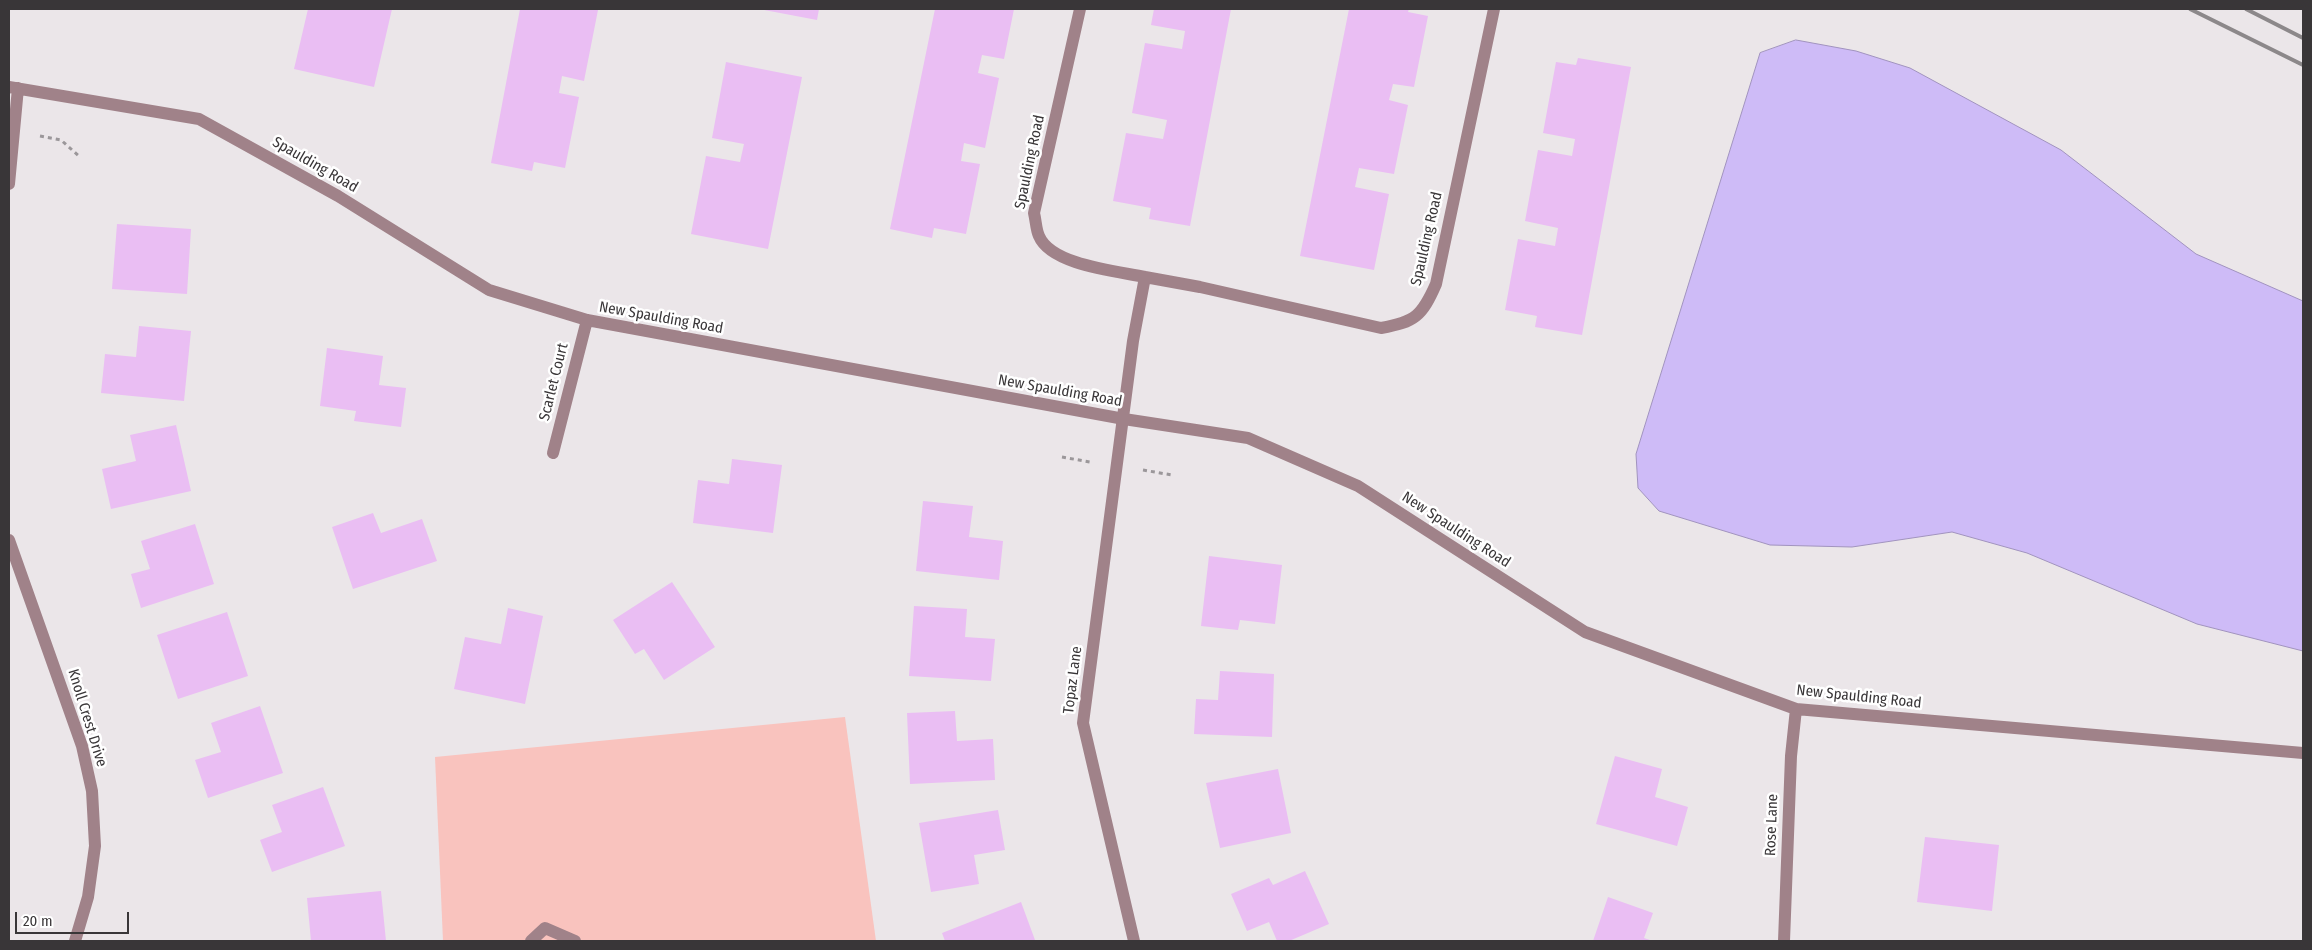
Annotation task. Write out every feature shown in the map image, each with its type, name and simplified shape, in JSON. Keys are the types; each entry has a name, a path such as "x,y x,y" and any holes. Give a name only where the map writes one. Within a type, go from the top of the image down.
{"street":[{"name":"Spaulding Road","path":"1080,9 1034,213 1039,237 1049,250 1065,259 1381,328 1405,323 1419,313 1426,307 1436,284 1494,9"},
{"name":"Spaulding Road","path":"14,87 199,119 338,196 489,290 587,320"},
{"path":"9,184 14,131 14,87"},
{"path":"1124,419 1133,342 1145,277"},
{"name":"New Spaulding Road","path":"587,320 1124,419 1248,438 1358,486 1585,632 1796,709 2303,753"},
{"name":"Scarlet Court","path":"553,453 587,320"},
{"name":"Topaz Lane","path":"1124,419 1083,722 1134,941"},
{"name":"Knoll Crest Drive","path":"9,540 82,746 92,791 94,846 88,897 76,941"},
{"name":"Rose Lane","path":"1784,941 1791,756 1796,709"},
{"path":"531,941 545,928 575,941"}],"path":[{"path":"14,131 61,140 80,157"}],"shaded area":[{"path":"1796,40 1856,51 1910,68 2061,150 2196,254 2303,301 2303,651 2197,624 2027,553 1952,532 1852,547 1770,545 1659,511 1638,488 1636,454 1760,53"},
{"path":"845,717 876,941 443,941 435,757"}],"building":[{"path":"308,9 392,9 374,87 294,69"},
{"path":"520,9 598,10 584,81 562,76 559,93 579,97 565,168 534,162 532,171 491,163"},
{"path":"759,9 819,9 817,20"},
{"path":"935,9 1014,9 1004,59 982,55 978,73 999,78 985,148 964,143 961,161 980,164 966,234 934,228 932,238 890,229"},
{"path":"1154,9 1231,9 1190,226 1149,219 1151,208 1113,201 1126,133 1163,139 1167,120 1132,113 1145,43 1182,49 1185,31 1151,25"},
{"path":"1349,9 1409,9 1408,12 1428,16 1414,87 1393,84 1389,100 1408,105 1394,174 1359,168 1355,187 1389,194 1374,270 1300,256"},
{"path":"1578,58 1631,67 1582,335 1535,327 1537,316 1505,310 1518,239 1555,246 1558,228 1525,221 1538,150 1572,156 1575,139 1543,133 1556,62 1576,65"},
{"path":"726,62 802,77 768,249 691,234 706,156 740,162 744,144 712,138"},
{"path":"117,224 191,229 187,294 112,289"},
{"path":"139,326 191,331 184,401 101,393 105,354 136,357"},
{"path":"327,348 383,356 379,385 406,388 401,427 354,421 356,411 320,406"},
{"path":"176,425 191,491 111,509 102,469 136,461 130,435"},
{"path":"732,459 782,465 773,533 693,523 698,480 729,484"},
{"path":"923,501 973,506 969,537 1003,541 999,580 916,571"},
{"path":"373,513 381,533 422,519 437,561 353,589 332,527"},
{"path":"195,524 214,584 141,608 131,574 150,569 141,541"},
{"path":"1209,556 1282,565 1275,624 1240,620 1238,630 1201,626"},
{"path":"672,582 715,647 664,680 644,649 635,654 613,620"},
{"path":"914,606 967,609 965,637 995,639 991,681 909,676"},
{"path":"508,608 543,616 525,704 454,689 465,637 501,644"},
{"path":"227,612 248,676 178,699 157,635"},
{"path":"1220,671 1274,674 1272,737 1194,734 1196,699 1218,700"},
{"path":"260,706 283,773 208,798 195,760 221,752 211,723"},
{"path":"955,711 957,741 993,739 995,780 910,784 907,713"},
{"path":"1615,756 1662,769 1655,797 1688,807 1677,846 1596,824"},
{"path":"1278,769 1291,833 1220,848 1206,783"},
{"path":"323,787 345,846 272,872 260,840 282,832 272,805"},
{"path":"998,810 1005,850 974,855 979,884 931,892 919,823"},
{"path":"1925,837 1999,845 1992,911 1917,902"},
{"path":"1305,871 1329,924 1289,941 1277,941 1269,922 1247,931 1231,894 1269,878 1273,885"},
{"path":"381,891 386,941 311,941 307,898"},
{"path":"1608,897 1653,913 1644,938 1653,941 1593,941"},
{"path":"1021,902 1035,940 945,941 942,933"}],"railway":[{"path":"2190,9 2303,65"},
{"path":"2246,9 2303,38"}]}
